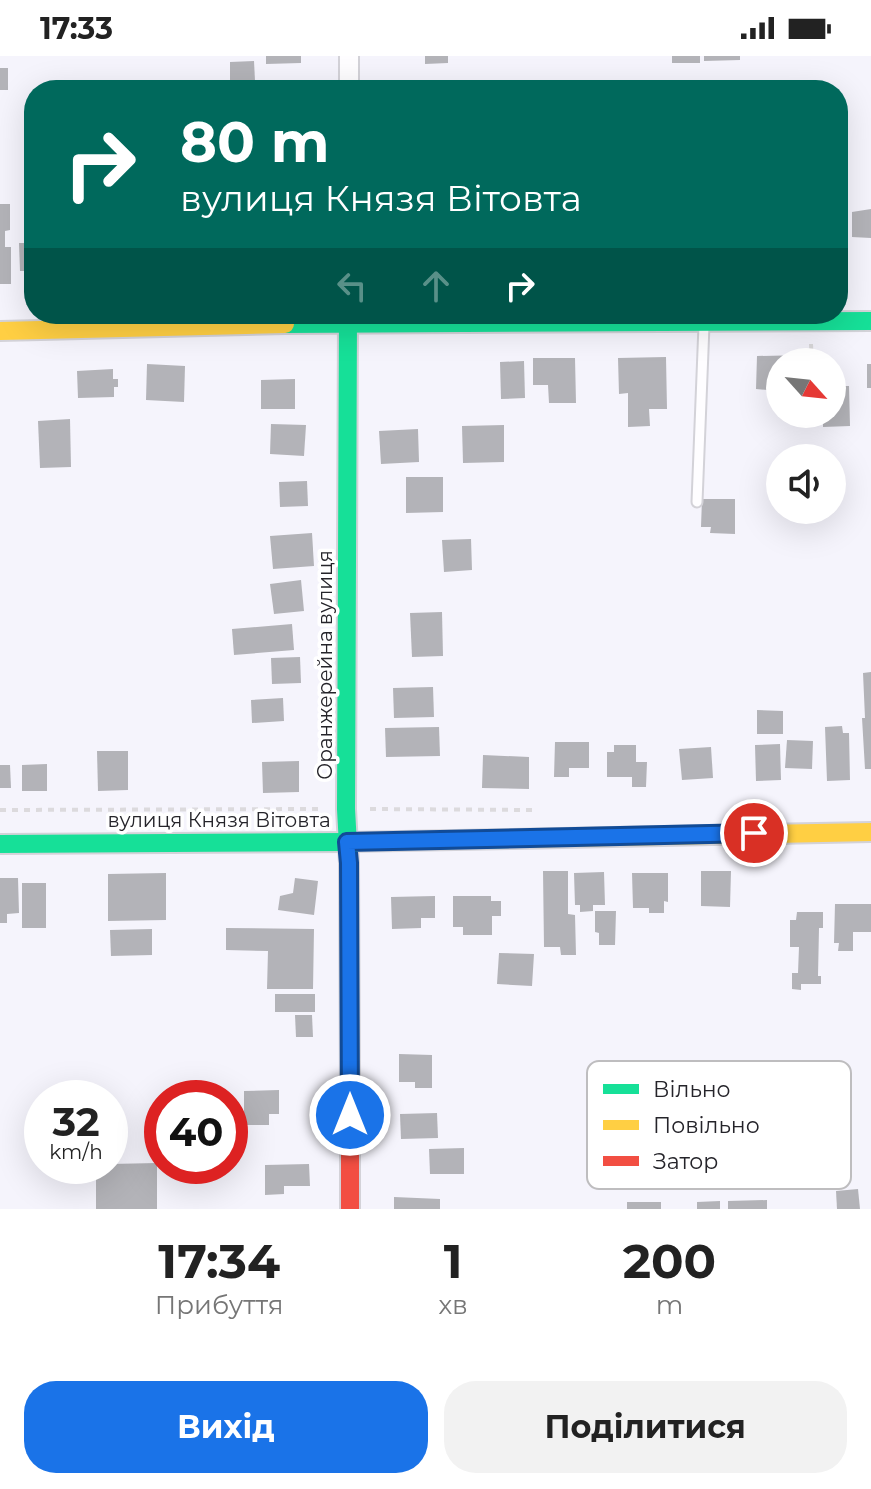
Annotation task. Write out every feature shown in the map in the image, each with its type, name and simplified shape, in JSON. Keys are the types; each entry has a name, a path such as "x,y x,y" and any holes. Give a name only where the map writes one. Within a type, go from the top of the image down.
{"street":[{"path":"349,56 349,80"},
{"path":"848,321 871,321"},
{"path":"0,331 187,324"},
{"name":"Оранжерейна вулиця","path":"348,324 346,809 349,863 350,1209"},
{"name":"вулиця Князя Вітовта","path":"0,844 347,842 871,832"}],"lane":[{"path":"697,502 705,324"}],"path":[{"path":"0,810 537,810"}],"building":[{"path":"266,56 301,56 301,63 266,64"},
{"path":"425,56 448,56 448,63 425,64"},
{"path":"672,56 700,56 700,63 672,63"},
{"path":"704,56 740,56 740,60 704,61"},
{"path":"254,61 255,80 230,80 230,62"},
{"path":"0,68 8,68 8,90 0,90"},
{"path":"0,204 10,204 10,230 5,231 5,247 11,247 11,284 0,284"},
{"path":"871,209 871,238 852,237 852,212"},
{"path":"19,243 24,243 24,271 20,271"},
{"path":"757,356 766,356 766,390 756,389"},
{"path":"666,357 667,409 649,409 650,426 628,427 628,393 619,394 618,358"},
{"path":"533,358 575,358 576,403 549,403 548,385 533,385"},
{"path":"524,361 525,398 501,399 500,362"},
{"path":"147,364 185,366 184,402 146,400"},
{"path":"867,364 871,364 871,388 867,388"},
{"path":"113,369 113,379 118,379 114,397 78,398 77,371"},
{"path":"295,379 295,409 261,409 261,380"},
{"path":"846,386 849,386 850,426 846,426"},
{"path":"70,419 71,467 40,468 38,421"},
{"path":"271,424 306,425 304,456 270,454"},
{"path":"504,425 504,462 463,463 462,426"},
{"path":"418,429 419,462 381,464 379,431"},
{"path":"406,477 443,477 443,512 406,513"},
{"path":"307,481 308,506 280,507 279,482"},
{"path":"702,499 735,499 735,534 710,533 711,527 701,527"},
{"path":"312,533 314,566 273,569 270,536"},
{"path":"471,539 472,570 444,572 442,540"},
{"path":"301,580 304,611 274,614 270,584"},
{"path":"442,612 443,656 412,657 410,613"},
{"path":"292,624 294,650 234,655 232,629"},
{"path":"300,657 301,683 272,684 271,658"},
{"path":"871,672 871,769 865,769 863,673"},
{"path":"433,687 434,717 394,718 393,688"},
{"path":"283,698 284,721 252,723 251,700"},
{"path":"757,710 783,711 783,734 757,734"},
{"path":"842,726 843,733 849,733 850,780 827,781 825,727"},
{"path":"439,727 440,756 386,757 385,728"},
{"path":"787,740 813,741 812,769 785,768"},
{"path":"555,742 589,742 589,768 569,768 569,777 554,777"},
{"path":"780,744 781,780 756,781 755,745"},
{"path":"614,745 636,745 636,762 647,762 646,787 632,787 632,777 607,777 607,752 614,752"},
{"path":"711,747 713,778 682,780 679,749"},
{"path":"97,751 128,751 128,790 98,791"},
{"path":"483,755 529,757 529,789 482,788"},
{"path":"299,761 299,792 263,793 262,762"},
{"path":"47,764 47,791 22,791 22,765"},
{"path":"0,765 10,765 11,788 0,788"},
{"path":"543,871 568,871 568,914 575,915 576,955 561,955 560,947 544,947"},
{"path":"701,871 731,871 730,907 701,906"},
{"path":"604,872 605,905 593,905 593,911 580,912 580,905 575,905 574,873"},
{"path":"166,873 166,920 108,921 108,874"},
{"path":"632,873 668,873 668,902 664,901 664,913 649,913 649,908 633,908"},
{"path":"0,878 18,878 19,913 7,914 7,923 0,923"},
{"path":"295,878 318,881 314,915 278,910 280,896 293,893"},
{"path":"22,883 46,883 46,928 22,928"},
{"path":"435,896 435,918 421,918 421,928 392,929 391,897"},
{"path":"453,896 491,896 491,901 501,901 501,916 492,916 492,935 463,935 463,927 453,927"},
{"path":"835,904 871,904 871,932 853,932 853,951 838,951 839,943 834,943"},
{"path":"595,911 616,911 615,945 599,945 599,933 595,932"},
{"path":"797,912 823,912 823,928 819,928 818,976 821,976 821,984 801,984 801,990 792,989 792,973 798,973 799,947 790,947 790,920 796,920"},
{"path":"226,928 314,929 313,989 267,989 268,951 226,950"},
{"path":"152,929 152,955 111,956 110,930"},
{"path":"499,953 534,954 532,986 497,984"},
{"path":"275,994 315,994 315,1012 275,1012"},
{"path":"295,1015 312,1015 313,1037 296,1037"},
{"path":"399,1054 432,1055 432,1088 415,1088 415,1082 399,1082"},
{"path":"279,1090 279,1114 269,1114 269,1125 248,1125 248,1091"},
{"path":"437,1113 438,1138 401,1139 400,1114"},
{"path":"464,1148 464,1174 430,1174 429,1149"},
{"path":"144,1163 144,1184 157,1184 157,1209 96,1209 96,1184 128,1184 128,1164"},
{"path":"309,1164 310,1186 284,1186 284,1194 265,1195 265,1165"},
{"path":"858,1189 860,1209 837,1209 836,1191"},
{"path":"394,1197 440,1199 440,1209 394,1209"},
{"path":"767,1200 767,1209 728,1209 728,1201"},
{"path":"720,1201 720,1209 697,1209 697,1202"},
{"path":"627,1202 661,1202 661,1209 627,1209"}],"traffic: fast":[{"path":"848,321 871,321"},
{"path":"348,324 346,809 350,1094"},
{"path":"0,844 512,839"}],"traffic: slow":[{"path":"0,331 285,324"},
{"path":"512,839 871,832"}],"traffic: jam":[{"path":"350,1094 350,1209"}],"route":[{"path":"350,1115 347,842 754,833"}]}
